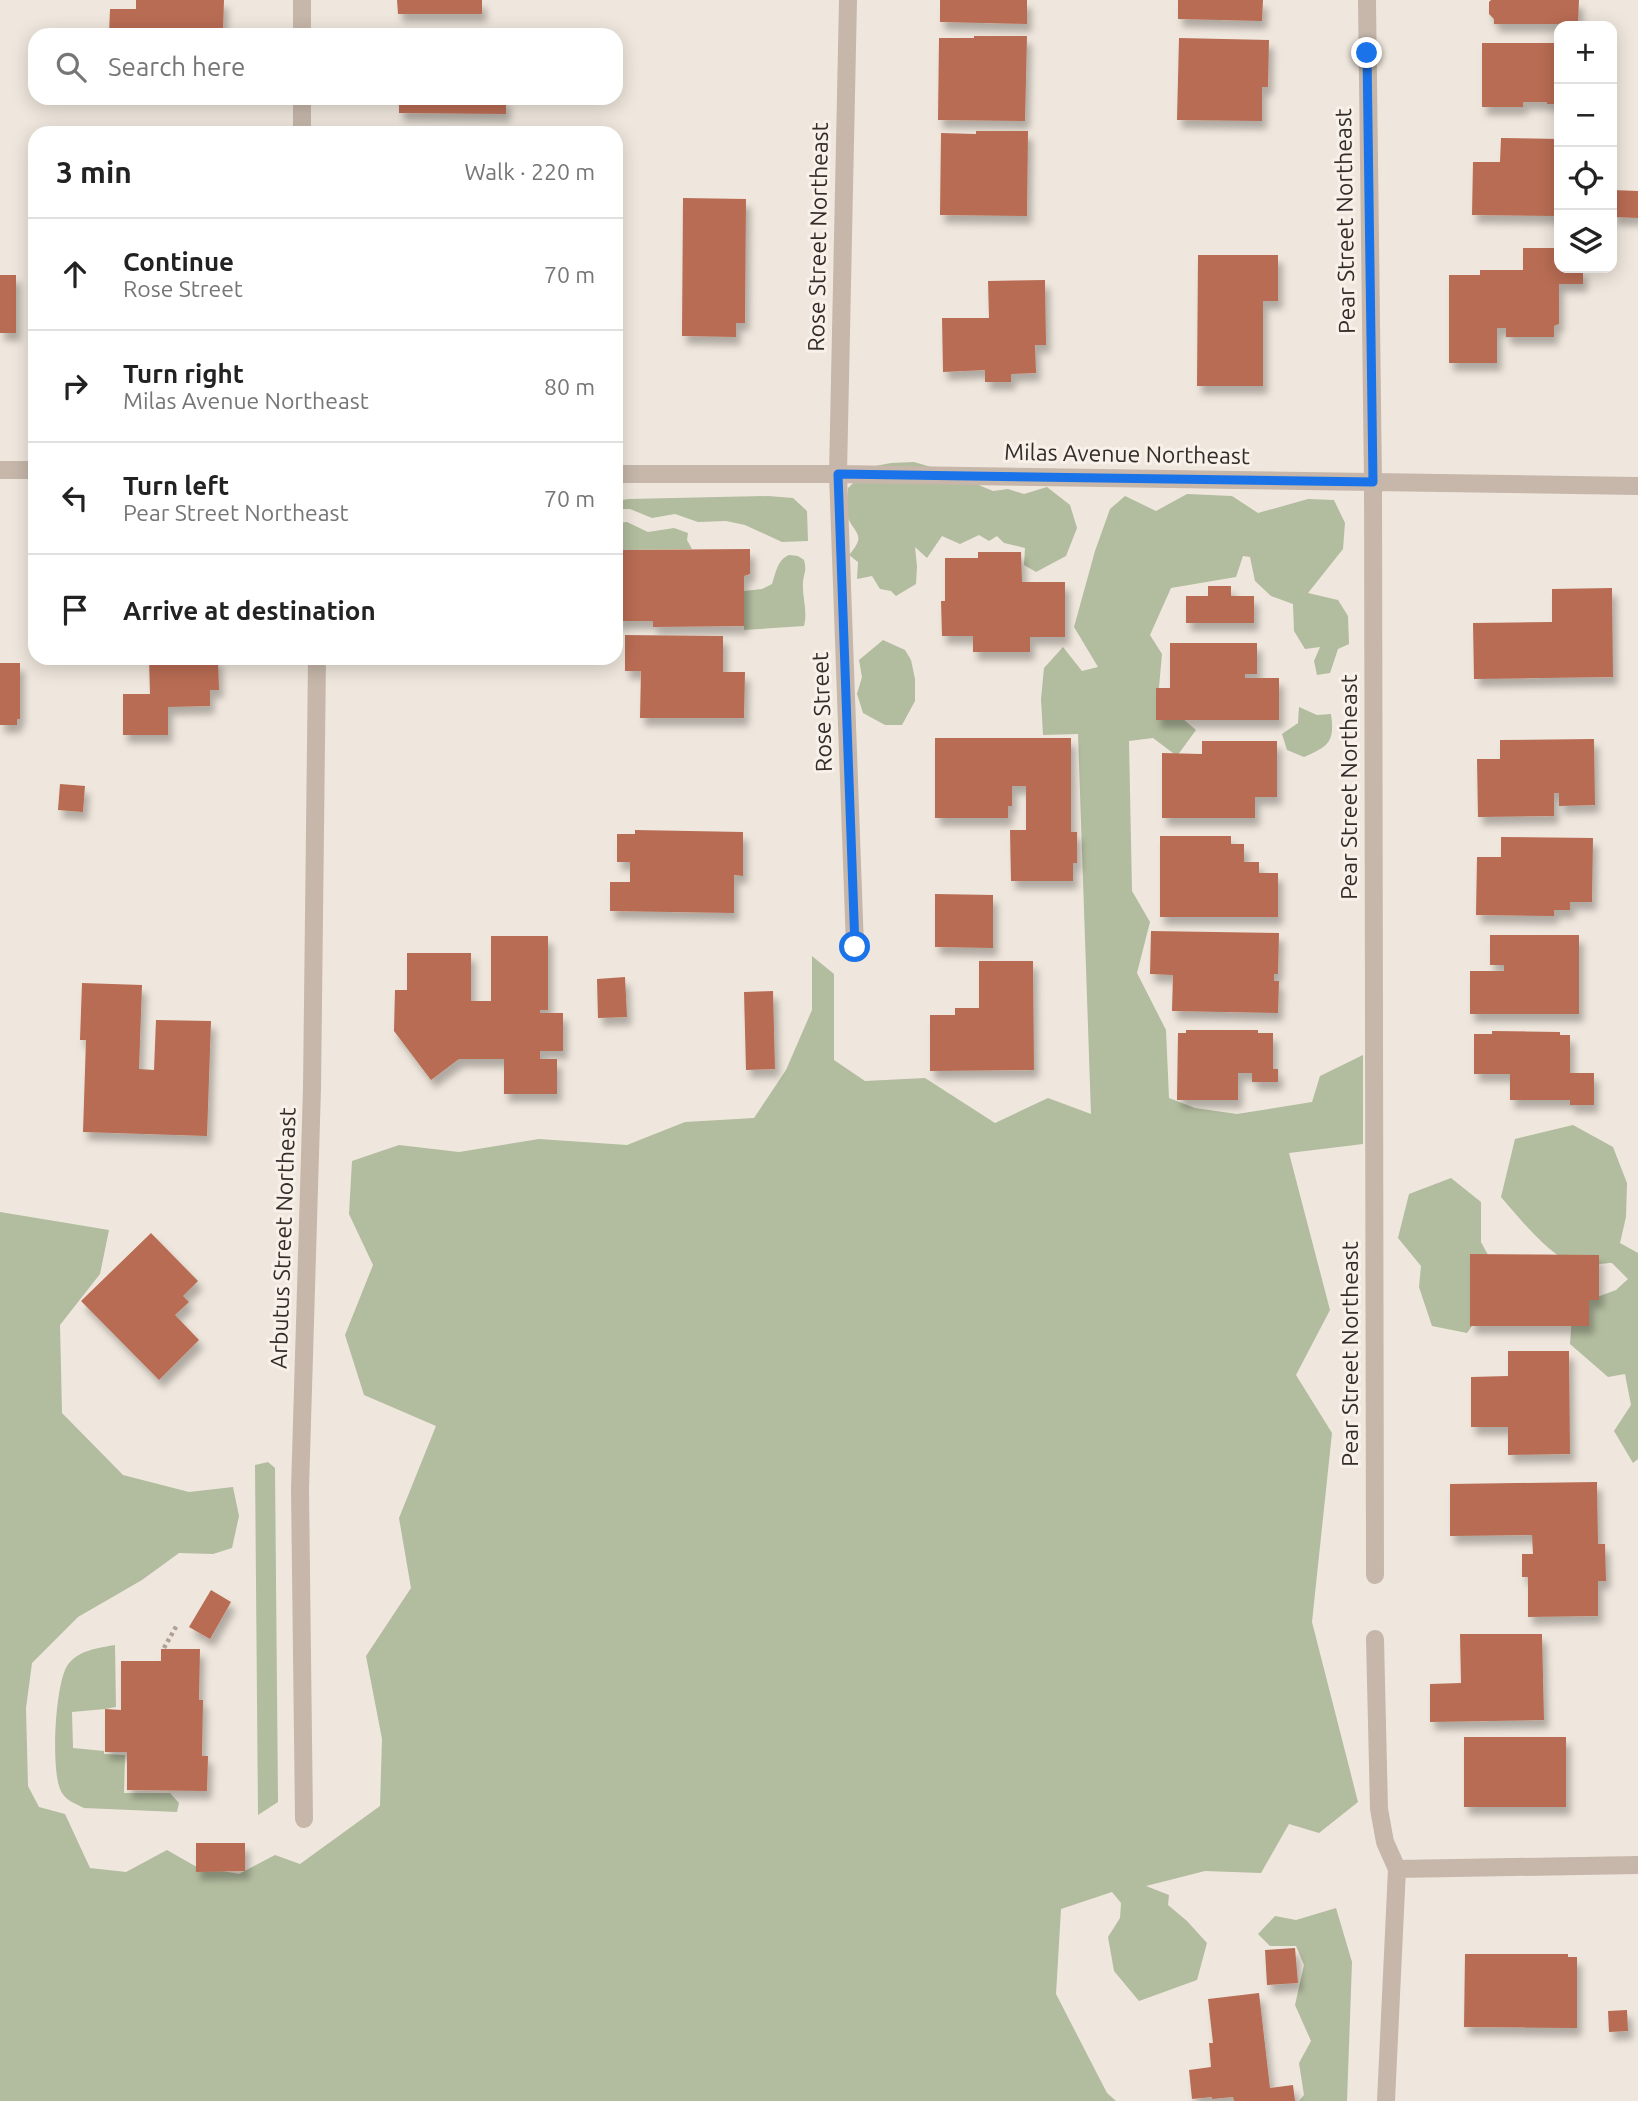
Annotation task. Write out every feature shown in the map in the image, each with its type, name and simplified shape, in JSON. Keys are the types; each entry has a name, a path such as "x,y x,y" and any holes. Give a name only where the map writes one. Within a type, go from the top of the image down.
{"street":[{"path":"302,0 302,28"},
{"name":"Rose Street Northeast","path":"838,474 848,0"},
{"name":"Pear Street Northeast","path":"1367,0 1373,482 1375,1575"},
{"path":"302,105 302,126"},
{"path":"0,470 28,470"},
{"name":"Milas Avenue Northeast","path":"623,474 838,474 1638,486"},
{"name":"Rose Street","path":"838,474 855,947"},
{"name":"Arbutus Street Northeast","path":"304,1819 300,1489 312,1088 317,665"},
{"path":"1375,1639 1379,1810 1385,1842 1397,1869 1386,2101"},
{"path":"1397,1869 1638,1865"}],"path":[{"path":"164,1648 177,1625"}],"green space":[{"path":"914,462 948,472 993,491 1008,489 1024,494 1047,487 1070,505 1077,528 1066,556 1036,572 1024,565 1025,548 1004,543 997,536 989,541 979,535 960,544 942,536 927,558 915,547 916,584 896,596 891,591 880,589 872,576 857,579 858,562 849,555 857,543 858,535 846,513 848,488 870,467"},
{"path":"1187,494 1232,496 1258,513 1308,499 1334,500 1345,523 1343,549 1308,593 1338,600 1348,616 1349,644 1338,649 1330,673 1317,675 1314,661 1320,647 1305,649 1294,631 1293,604 1271,596 1255,581 1250,557 1243,556 1236,577 1171,588 1150,635 1162,654 1158,698 1196,730 1177,756 1153,738 1129,741 1132,891 1150,922 1137,973 1166,1030 1169,1098 1195,1108 1237,1114 1312,1102 1320,1076 1363,1055 1363,1144 1289,1153 1330,1310 1296,1375 1332,1433 1312,1622 1358,1802 1319,1833 1289,1824 1261,1873 1205,1871 1146,1886 1169,1895 1168,1905 1207,1943 1197,1980 1139,2001 1114,1971 1108,1937 1120,1918 1121,1903 1112,1892 1061,1909 1056,1994 1107,2093 1116,2101 0,2101 0,1212 109,1230 100,1274 60,1325 62,1413 123,1475 189,1492 233,1487 239,1516 232,1548 213,1554 179,1553 142,1580 78,1617 32,1663 26,1708 28,1786 39,1807 65,1814 90,1868 126,1872 167,1850 195,1866 239,1874 275,1855 300,1864 380,1806 382,1739 366,1656 411,1588 399,1518 436,1426 364,1395 345,1335 373,1265 349,1214 352,1161 399,1145 459,1152 539,1139 627,1145 685,1122 754,1118 786,1070 812,1010 812,956 834,974 834,1060 865,1081 925,1078 995,1123 1048,1098 1091,1114 1078,734 1043,735 1041,699 1044,668 1063,647 1082,671 1098,667 1074,627 1110,509 1125,496 1156,511"},
{"path":"768,496 793,498 807,511 808,541 782,542 745,525 726,521 698,522 675,514 652,518 623,509 623,500"},
{"path":"623,522 648,532 674,528 688,533 687,540 692,549 623,550"},
{"path":"789,555 798,556 805,564 804,626 744,630 744,591 762,589 772,584 779,563"},
{"path":"883,640 905,650 911,660 915,679 915,701 902,725 885,725 863,713 857,694 862,677 859,660"},
{"path":"1299,707 1317,715 1331,714 1332,724 1328,742 1304,757 1287,750 1282,734 1298,723"},
{"path":"1573,1125 1613,1147 1627,1183 1626,1217 1620,1243 1638,1253 1638,1459 1633,1463 1614,1431 1631,1405 1625,1374 1608,1377 1570,1344 1572,1315 1589,1300 1616,1290 1628,1279 1612,1263 1582,1266 1563,1259 1534,1235 1501,1197 1515,1139"},
{"path":"1451,1178 1481,1202 1481,1242 1494,1266 1497,1291 1467,1333 1432,1326 1419,1287 1421,1266 1398,1238 1409,1194"},
{"path":"268,1462 275,1468 278,1802 258,1815 255,1465"},
{"path":"115,1645 116,1707 72,1712 73,1748 125,1755 124,1793 170,1793 179,1803 177,1812 84,1808 66,1798 58,1783 55,1750 57,1710 59,1691 67,1666 82,1653"},
{"path":"1336,1908 1352,1962 1347,2101 1299,2101 1304,2095 1299,2063 1311,2041 1295,2005 1304,1965 1296,1946 1270,1946 1258,1934 1275,1916 1296,1920"}],"building":[{"path":"136,0 224,0 223,28 109,28 110,9 136,9"},
{"path":"397,0 482,0 482,14 398,14"},
{"path":"940,0 1027,0 1027,24 940,22"},
{"path":"1178,0 1263,0 1262,21 1178,19"},
{"path":"1579,0 1578,21 1554,21 1554,24 1494,24 1494,19 1489,14 1489,2"},
{"path":"1027,36 1025,121 938,120 939,38"},
{"path":"1179,38 1269,40 1268,87 1262,87 1262,121 1177,120"},
{"path":"1482,43 1554,43 1554,104 1523,102 1523,107 1482,107"},
{"path":"399,105 506,105 506,114 399,113"},
{"path":"976,131 1028,131 1027,216 940,215 941,133 976,134"},
{"path":"1501,138 1554,139 1554,216 1472,215 1473,162 1500,162"},
{"path":"1617,190 1638,191 1638,218 1617,217"},
{"path":"683,198 746,199 745,323 736,323 736,337 682,336"},
{"path":"1523,248 1554,248 1554,273 1583,273 1583,284 1559,284 1559,324 1554,326 1554,337 1506,337 1506,328 1497,328 1497,363 1449,363 1449,275 1480,275 1480,270 1523,270"},
{"path":"1198,255 1278,255 1278,301 1263,301 1263,386 1197,386"},
{"path":"0,275 16,275 16,333 0,333"},
{"path":"1045,280 1046,345 1035,345 1036,373 1011,374 1011,382 985,382 985,370 943,372 942,318 989,318 988,281"},
{"path":"750,549 750,574 744,576 744,626 653,627 653,621 623,621 623,550"},
{"path":"978,552 1021,552 1022,582 1065,582 1065,637 1030,637 1030,652 973,652 973,636 942,636 941,601 945,601 945,558 978,558"},
{"path":"1208,586 1231,586 1231,596 1254,596 1254,623 1186,623 1186,596 1208,596"},
{"path":"1612,588 1613,677 1474,679 1473,623 1552,622 1552,589"},
{"path":"625,635 723,636 723,672 745,672 744,718 640,718 641,671 625,671"},
{"path":"1170,643 1257,643 1257,674 1245,674 1245,678 1279,678 1279,720 1156,720 1156,688 1170,688"},
{"path":"0,663 20,663 20,719 17,719 17,725 0,725"},
{"path":"149,665 218,665 219,690 210,690 210,706 168,707 168,735 123,735 123,694 150,694"},
{"path":"935,738 1071,738 1071,832 1077,832 1077,863 1073,863 1073,881 1011,881 1010,830 1026,830 1026,786 1012,786 1012,806 1008,806 1008,818 935,818"},
{"path":"1594,739 1595,805 1559,806 1559,793 1554,793 1554,816 1478,817 1477,759 1500,759 1500,740"},
{"path":"1202,741 1277,741 1277,797 1255,797 1255,818 1162,818 1162,753 1202,754"},
{"path":"60,784 85,786 83,812 58,810"},
{"path":"635,830 743,832 743,876 734,875 734,913 610,911 610,882 630,882 630,862 617,862 617,834 635,834"},
{"path":"1160,836 1231,836 1231,844 1244,844 1244,862 1259,862 1259,873 1278,873 1278,917 1160,917"},
{"path":"1501,837 1593,838 1592,902 1570,902 1570,910 1554,910 1554,916 1476,915 1477,857 1501,857"},
{"path":"935,894 993,895 993,948 935,947"},
{"path":"1151,931 1279,933 1278,974 1274,974 1274,981 1279,981 1278,1013 1172,1011 1173,975 1150,974"},
{"path":"1490,935 1579,935 1579,1014 1470,1014 1470,971 1504,971 1504,965 1490,965"},
{"path":"491,936 548,936 548,1010 540,1010 540,1013 563,1013 563,1051 540,1051 540,1059 557,1059 557,1094 504,1094 504,1059 459,1059 431,1080 394,1031 395,990 407,990 407,953 471,953 471,1001 491,1001"},
{"path":"979,961 1033,961 1034,1070 930,1071 930,1015 955,1015 955,1008 979,1008"},
{"path":"625,977 627,1017 598,1018 597,979"},
{"path":"82,983 142,985 139,1069 154,1070 156,1020 211,1021 207,1136 83,1132 86,1040 80,1040"},
{"path":"773,991 775,1069 746,1070 744,992"},
{"path":"1186,1030 1258,1030 1258,1033 1273,1033 1273,1069 1278,1069 1278,1082 1252,1082 1252,1073 1238,1073 1238,1100 1177,1100 1178,1033 1186,1033"},
{"path":"1492,1031 1560,1032 1560,1035 1570,1035 1570,1073 1594,1073 1594,1105 1570,1105 1570,1100 1510,1100 1510,1074 1474,1074 1474,1034 1492,1034"},
{"path":"151,1233 198,1281 183,1296 189,1302 175,1315 199,1340 159,1380 81,1301"},
{"path":"1470,1254 1599,1255 1599,1300 1589,1300 1589,1326 1470,1326"},
{"path":"1508,1351 1569,1351 1570,1454 1508,1455 1508,1427 1471,1427 1471,1377 1508,1376"},
{"path":"1597,1482 1598,1544 1605,1544 1606,1581 1598,1581 1598,1616 1528,1617 1528,1577 1522,1577 1522,1554 1533,1554 1532,1535 1450,1536 1450,1484"},
{"path":"211,1590 231,1602 210,1639 189,1627"},
{"path":"1460,1634 1542,1634 1544,1720 1430,1722 1430,1684 1461,1683"},
{"path":"161,1649 200,1649 199,1700 203,1700 202,1756 208,1756 207,1791 127,1790 127,1752 105,1752 105,1709 121,1710 121,1661 161,1661"},
{"path":"1464,1737 1566,1737 1566,1807 1464,1807"},
{"path":"196,1843 245,1843 245,1871 196,1872"},
{"path":"1295,1948 1298,1983 1267,1985 1265,1950"},
{"path":"1465,1954 1568,1954 1568,1957 1577,1957 1577,2028 1464,2027"},
{"path":"1259,1993 1270,2088 1293,2085 1295,2101 1234,2101 1233,2097 1192,2099 1189,2070 1211,2067 1209,2043 1213,2043 1208,1999"},
{"path":"1627,2010 1628,2031 1609,2032 1608,2011"}],"route":[{"path":"855,947 838,474 1373,482 1367,53"}]}
